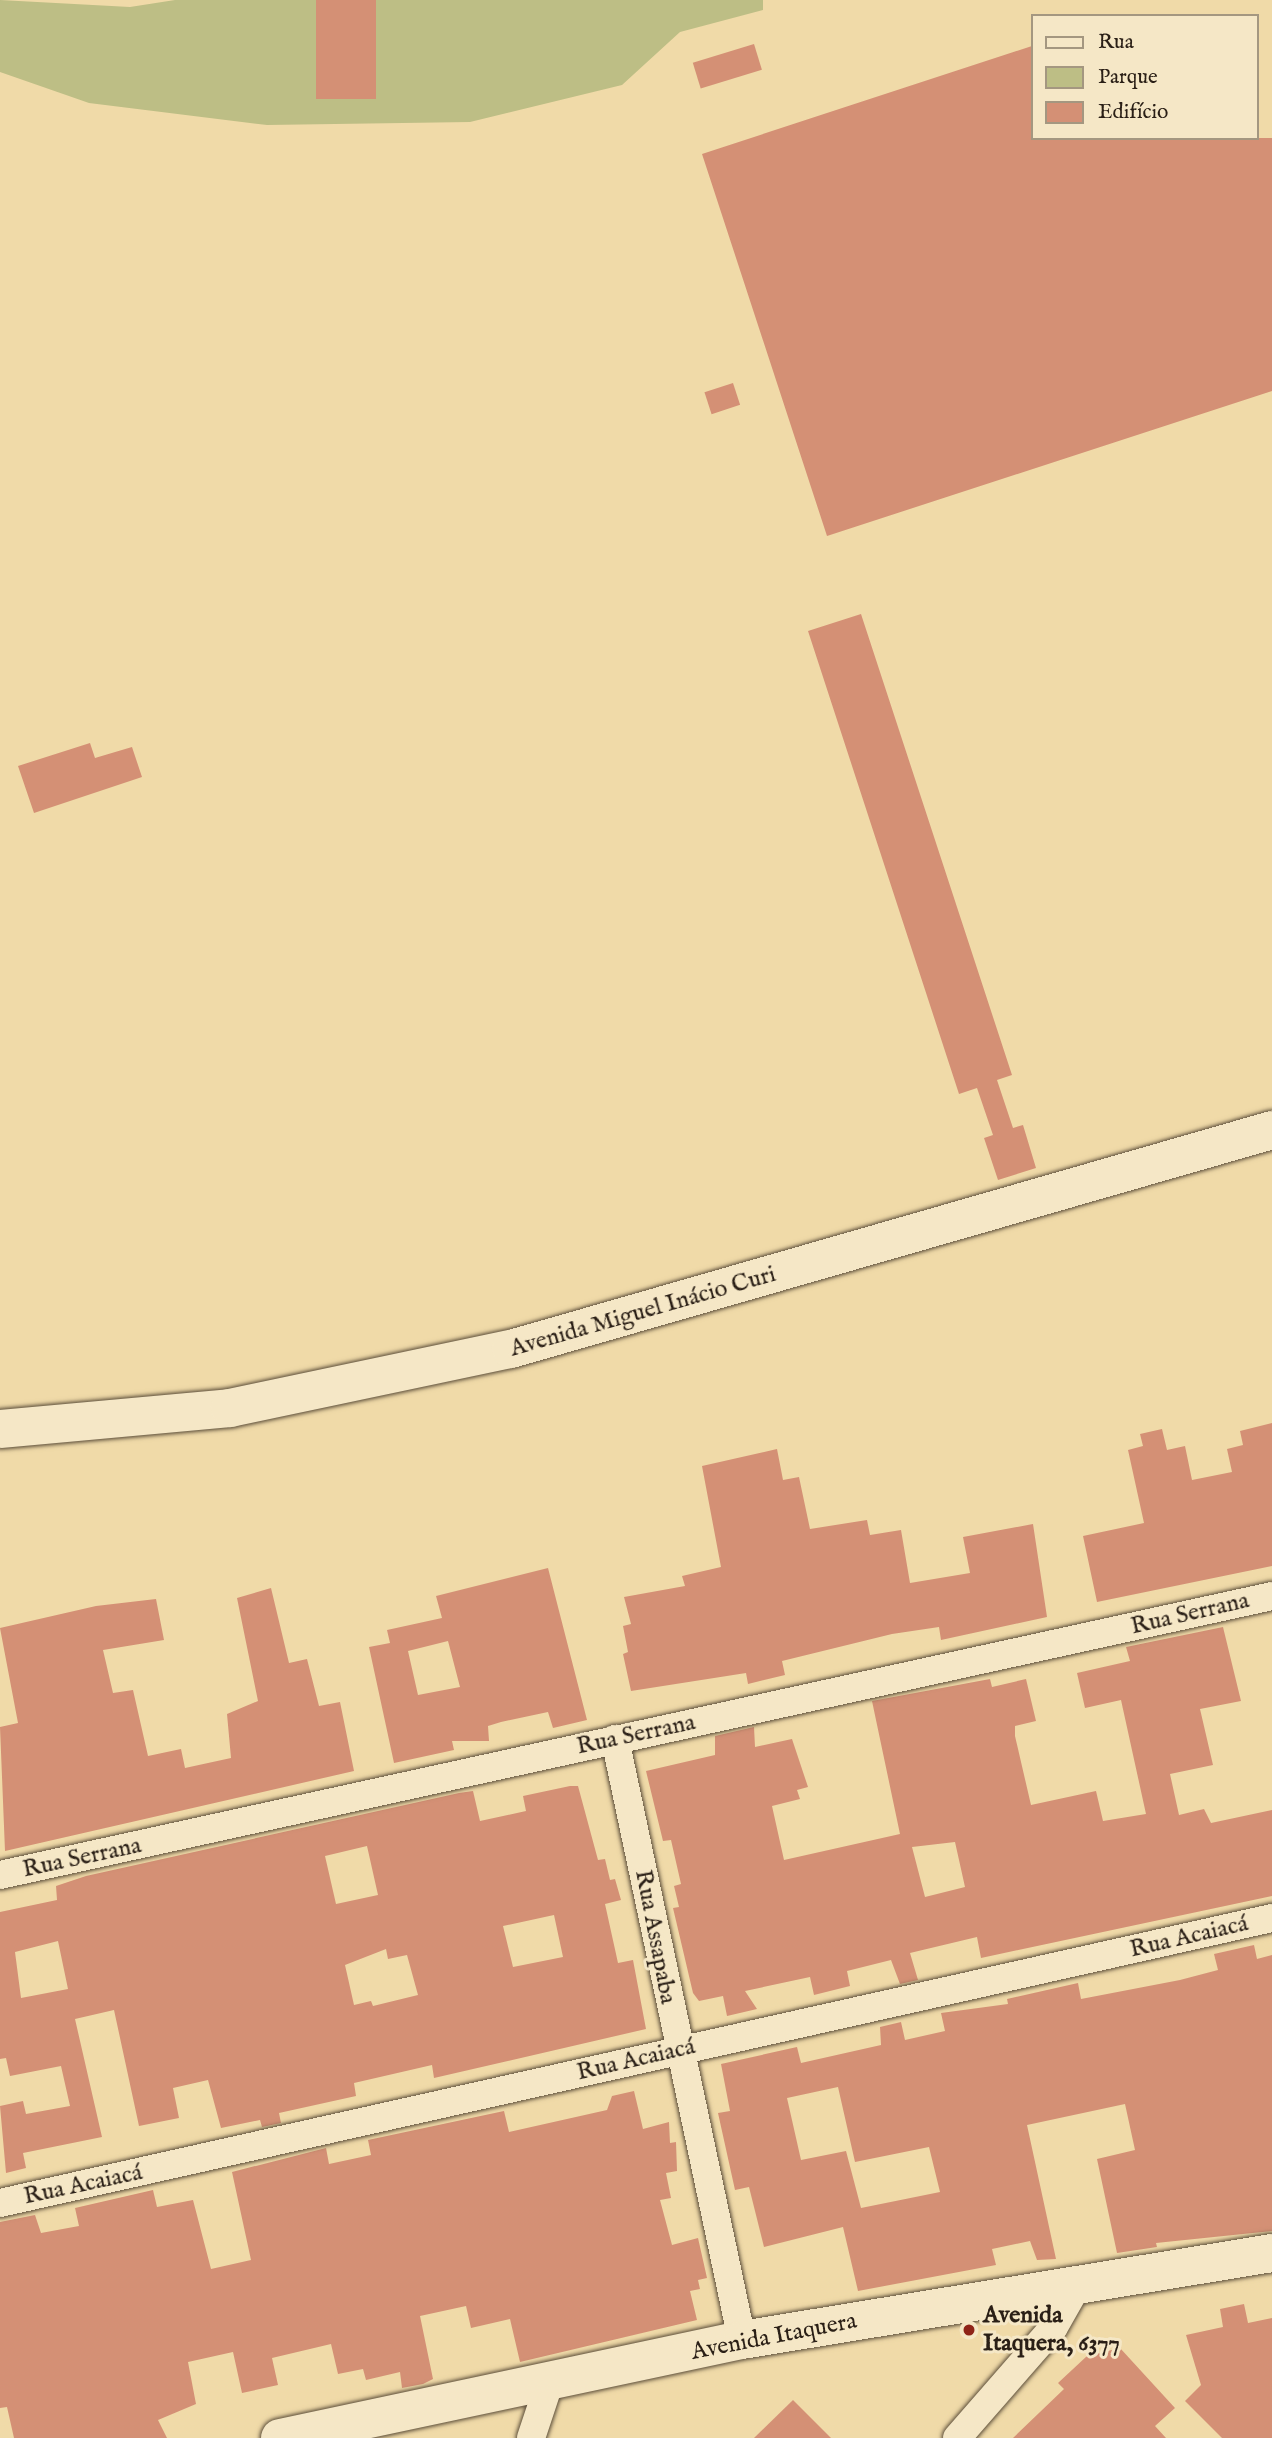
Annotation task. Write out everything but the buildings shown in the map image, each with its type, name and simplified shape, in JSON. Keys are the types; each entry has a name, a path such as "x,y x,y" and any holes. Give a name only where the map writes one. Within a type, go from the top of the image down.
{"street":[{"name":"Avenida Miguel Inácio Curi","path":"0,1429 230,1408 511,1349 1272,1130"},
{"name":"Rua Serrana","path":"0,1875 1272,1596"},
{"name":"Rua Assapaba","path":"615,1739 678,2050 742,2340"},
{"name":"Rua Acaiacá","path":"0,2203 1272,1918"},
{"name":"Avenida Itaquera","path":"280,2438 549,2384 742,2340 1076,2288 1272,2253"},
{"path":"957,2438 1046,2336 1076,2288"},
{"path":"531,2438 549,2384"}],"green space":[{"path":"0,0 130,7 175,0 763,0 763,10 680,32 622,85 470,122 267,125 89,103 0,72"}],"place":[{"name":"Avenida Itaquera, 6377","path":"969,2330"}]}
